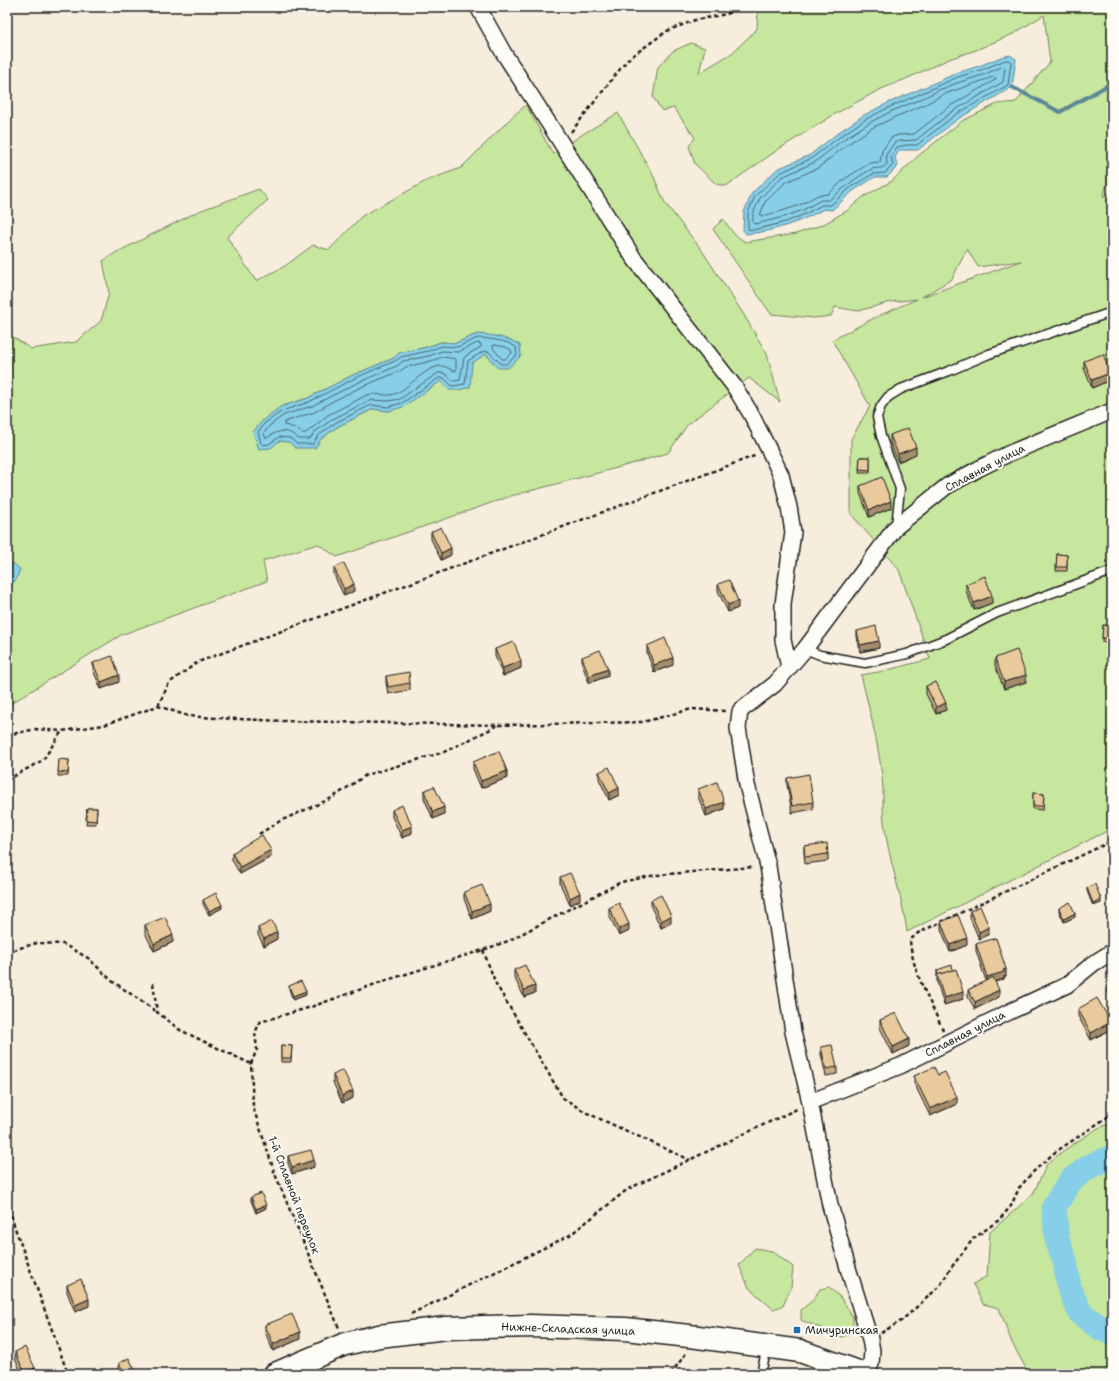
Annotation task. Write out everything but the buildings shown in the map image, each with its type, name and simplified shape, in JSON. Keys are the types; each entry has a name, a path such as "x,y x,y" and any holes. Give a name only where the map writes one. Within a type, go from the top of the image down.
{"street":[{"path":"478,7 503,52 633,256 734,386 751,414 769,450 781,476 789,507 793,532 783,604 783,640 789,667"},
{"name":"Сплавная улица","path":"740,711 775,684 805,649 896,527 947,486 978,469 1010,453 1112,411"},
{"path":"740,711 738,728 747,785 768,866 793,1032 810,1102 830,1204 870,1339 872,1351 867,1374"},
{"name":"Сплавная улица","path":"810,1102 893,1069 948,1041 1067,985 1094,963 1112,952"},
{"name":"Нижне-Складская улица","path":"275,1374 346,1344 379,1336 446,1328 530,1326 625,1330 698,1337 767,1346 800,1351 864,1374"}],"lane":[{"path":"896,527 900,489 881,436 877,417 881,406 888,398 901,389 989,354 1112,312"},
{"path":"805,649 820,655 865,663 907,654 946,639 997,613 1112,571"},
{"path":"761,1374 767,1346"}],"path":[{"path":"562,144 628,59 667,31 695,20 726,14 736,7"},
{"path":"158,706 170,683 198,662 769,450"},
{"path":"7,735 36,729 62,731 104,725 158,706 188,716 216,718 499,725 643,722 692,709 740,711"},
{"path":"258,834 280,821 332,798 366,775 444,752 499,725"},
{"path":"7,780 43,760 62,731"},
{"path":"948,1041 915,966 910,940 918,933 1112,841"},
{"path":"690,1160 585,1112 562,1098 496,984 482,950 508,940 620,882 656,875 768,866"},
{"path":"7,953 37,943 63,944 88,958 112,980 180,1030 251,1064"},
{"name":"1-й Сплавной переулок","path":"346,1344 275,1174 253,1107 251,1064 257,1049 255,1032 260,1022 482,950"},
{"path":"152,983 157,1012"},
{"path":"408,1315 570,1235 628,1189 810,1102"},
{"path":"870,1339 901,1321 939,1288 951,1268 973,1239 999,1220 1011,1206 1019,1188 1032,1173 1054,1153 1112,1114"},
{"path":"7,1202 16,1231 68,1374"},
{"path":"671,1374 698,1337"}],"green space":[{"path":"758,7 772,7 777,11 784,7 1112,7 1112,168 1103,197 1112,191 1112,839 1107,831 907,932 886,836 883,816 883,782 873,725 861,675 884,671 930,659 899,570 851,514 851,439 870,406 832,340 876,317 917,299 891,302 858,311 835,307 831,316 814,318 771,314 713,229 723,219 734,234 745,242 796,234 824,224 848,210 863,197 892,181 918,156 962,121 997,104 1016,102 1050,62 1044,15 1013,34 976,50 949,59 879,90 835,114 779,149 726,186 716,184 695,164 689,146 695,138 674,108 662,111 653,97 658,67 673,51 691,43 705,48 699,73 732,53 757,29","holes":["967,249 978,267 1021,261 922,297 952,279"]},
{"path":"526,105 553,154 618,113 653,175 665,203 701,249 744,315 767,354 780,402 749,378 688,424 668,453 511,496 337,557 318,544 263,561 267,581 121,635 7,706 7,588 16,580 14,564 7,565 7,333 31,349 76,342 101,321 109,293 103,261 115,253 199,211 259,189 268,200 227,237 256,281 285,266 313,245 329,250 362,216 428,180 461,168","holes":["477,334 498,368 486,354 389,411 373,409 337,427 321,439 289,442 279,441 280,407 308,398 353,375 394,358 399,353 427,347 441,342 456,343"]},
{"path":"1112,1123 1112,1368 1100,1374 1029,1374 1012,1343 999,1308 983,1304 973,1284 987,1276 990,1232 1033,1194 1047,1164 1063,1151 1098,1128"},
{"path":"755,1248 772,1251 793,1267 791,1288 783,1306 773,1309 749,1288 739,1265"},
{"path":"829,1287 840,1297 853,1317 853,1332 842,1337 801,1320 801,1310 813,1300 820,1289"}],"water":[{"path":"1010,55 1016,59 1012,87 958,119 918,150 899,150 895,158 898,166 887,177 875,177 853,191 832,210 824,209 796,222 776,229 746,234 743,230 744,212 752,193 777,169 810,155 839,132 864,115 888,103 957,73"},
{"path":"477,334 499,337 515,342 520,345 521,356 508,368 498,368 486,354 472,363 470,387 459,390 449,390 441,381 403,407 389,411 373,409 337,427 321,439 315,448 295,448 289,442 279,441 271,448 259,449 253,432 263,420 280,407 308,398 353,375 394,358 399,353 427,347 441,342 456,343"},
{"path":"14,564 20,569 16,580 7,588 7,565"}],"waterway":[{"path":"1012,87 1060,112 1112,83"},
{"path":"1112,1157 1090,1166 1071,1180 1054,1207 1057,1240 1065,1261 1069,1288 1081,1314 1102,1329 1112,1332"}],"place":[{"name":"Мичуринская","path":"797,1330"}]}
